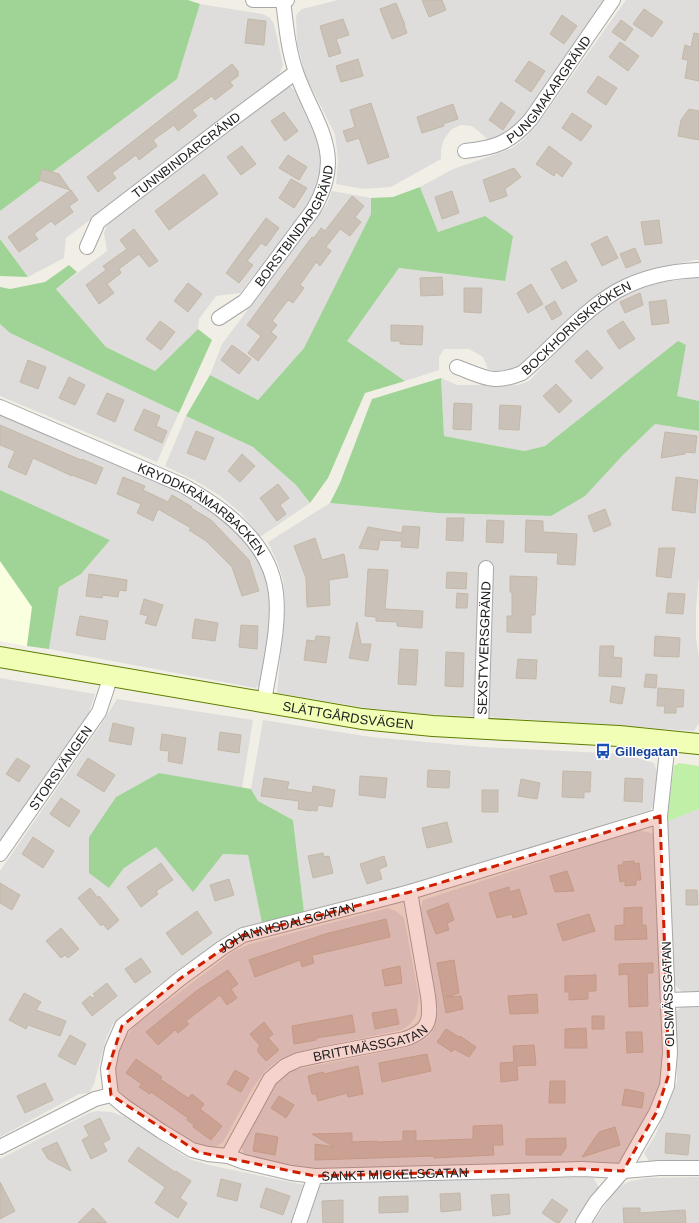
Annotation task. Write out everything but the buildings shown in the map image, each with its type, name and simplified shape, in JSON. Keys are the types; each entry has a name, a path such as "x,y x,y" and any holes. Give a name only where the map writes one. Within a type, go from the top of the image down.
{"street":[{"path":"253,0 287,0"},
{"name":"BORSTBINDARGRÄND","path":"219,318 245,301 313,210 326,184 328,162 325,140 296,72 288,41 283,0"},
{"name":"PUNGMAKARGRÄND","path":"465,151 496,146 511,139 523,128 531,119 613,0"},
{"name":"TUNNBINDARGRÄND","path":"87,247 98,222 296,72"},
{"name":"BOCKHORNSKRÖKEN","path":"457,367 488,378 501,380 522,373 589,312 617,292 651,277 699,270"},
{"name":"KRYDDKRÄMARBACKEN","path":"0,407 182,484 226,512 251,537 271,572 276,594 276,619 264,702"},
{"name":"SEXSTYVERSGRÄND","path":"481,729 486,568"},
{"name":"SLÄTTGÅRDSVÄGEN","path":"0,656 362,719 433,726 699,744"},
{"name":"STORSVÄNGEN","path":"0,854 99,712 110,676"},
{"name":"OLSMÄSSGATAN","path":"583,1223 596,1202 623,1171 656,1113 667,1086 670,1053 660,816 668,741"},
{"name":"JOHANNISDALSGATAN","path":"111,1095 108,1069 112,1049 122,1026 181,978 222,948 243,935 410,892 660,816"},
{"name":"BRITTMÄSSGATAN","path":"228,1156 270,1080 285,1066 298,1060 405,1039 415,1035 423,1029 429,1020 430,1012 410,892"},
{"path":"668,1000 699,999"},
{"path":"0,1147 95,1099 111,1095"},
{"name":"SANKT MICKELSGATAN","path":"111,1095 160,1131 192,1150 228,1156 256,1165 291,1173 315,1176 582,1168 623,1171 659,1168 699,1168"},
{"path":"299,1223 315,1176"}],"highlighted area":[{"path":"660,816 669,1074 656,1113 623,1171 582,1169 315,1176 198,1152 111,1095 108,1069 122,1026 181,978 243,935 410,892"}],"shaded area":[{"path":"338,0 606,0 519,122 504,135 490,141 472,126 461,125 452,129 444,139 441,150 441,159 391,187 363,189 336,184 338,160 335,134 305,75 297,43 296,16 298,13 302,9"},
{"path":"626,0 699,0 699,260 662,267 612,286 578,310 516,368 499,372 488,369 483,357 469,349 444,349 439,357 439,370 405,381 346,341 399,268 505,281 485,216 438,232 420,187 453,169 512,148 523,140 536,126"},
{"path":"200,4 263,14 270,18 274,24 283,65 278,77 66,238 64,258 28,277 0,239 0,211 177,79"},
{"path":"289,85 294,90 319,140 322,161 321,176 308,205 240,293 216,296 199,319 198,329 155,371 106,347 56,289 107,251 104,233 107,224"},
{"path":"332,191 371,198 371,214 304,348 258,400 210,375 222,344 327,204"},
{"path":"699,277 699,401 676,396 686,345 545,446 524,451 444,436 441,378 457,385 518,385 529,381 578,330 595,315 619,298 644,287 664,282"},
{"path":"0,324 10,333 179,413 157,462 0,396"},
{"path":"0,415 150,476 215,509 249,545 266,577 270,598 270,623 261,685 255,688 49,649 59,587 81,574 110,540 0,490"},
{"path":"186,416 253,447 296,485 310,503 260,537 241,513 219,495 194,480 165,466"},
{"path":"655,424 699,431 699,576 696,608 696,638 699,657 699,723 694,731 491,717 420,714 360,707 277,693 285,602 283,580 278,564 268,542 330,503 437,513 551,516 622,456"},
{"path":"0,561 32,607 27,646 0,641"},
{"path":"0,678 95,694 89,713 0,845"},
{"path":"117,699 253,720 242,788 159,773 116,797 89,837 109,888 124,868 156,847 193,891 223,854 248,855 262,923 237,932 160,984 113,1024 106,1039 94,1084 89,1093 79,1094 0,1137 0,871"},
{"path":"263,720 371,737 482,747 624,754 654,763 657,771 655,803 650,810 406,886 304,912 293,820 258,801 251,789"},
{"path":"699,809 699,993 684,994 674,984 666,822"},
{"path":"639,830 654,834 662,1069 661,1085 627,1155 618,1163 316,1170 246,1158 240,1145 270,1087 281,1077 293,1070 408,1047 429,1036 435,1026 438,1010 420,912 423,900"},
{"path":"388,908 396,911 404,918 419,997 416,1016 410,1024 402,1030 296,1052 280,1059 265,1071 252,1089 223,1142 215,1147 205,1148 193,1144 129,1101 116,1087 113,1074 116,1056 125,1037 136,1025 234,951 250,944"},
{"path":"682,1007 699,1007 699,1163 650,1163 644,1153 655,1136 677,1082 675,1012"},
{"path":"97,1111 111,1112 125,1117 189,1159 209,1165 305,1185 292,1223 0,1223 0,1159 89,1113"},
{"path":"593,1177 599,1188 575,1223 305,1223 316,1190 321,1184 326,1183"},
{"path":"699,1177 699,1223 593,1223 617,1188 628,1182 646,1178"}],"green space":[{"path":"0,0 188,0 200,4 177,79 0,211"},
{"path":"420,187 438,232 485,216 513,236 505,281 399,268 347,341 405,381 365,393 328,478 310,503 296,485 253,447 186,416 210,375 258,400 304,348 371,214 371,198 393,197"},
{"path":"0,239 28,277 0,276"},
{"path":"69,265 77,272 56,289 106,347 155,371 198,329 212,340 179,413 10,333 0,324 0,287 10,289 45,282"},
{"path":"678,341 686,345 677,396 699,401 699,431 655,424 622,456 585,496 551,516 437,513 330,503 340,483 372,399 441,378 444,436 524,451 545,446"},
{"path":"0,490 110,540 81,574 59,587 49,649 27,646 32,607 0,561"},
{"path":"679,763 699,766 699,809 666,822 674,766"},
{"path":"159,773 251,789 258,801 293,820 304,912 262,923 248,855 223,854 193,892 156,847 124,868 109,888 89,873 89,837 116,797"}],"place":[{"name":"Gillegatan","path":"603,751"}]}
